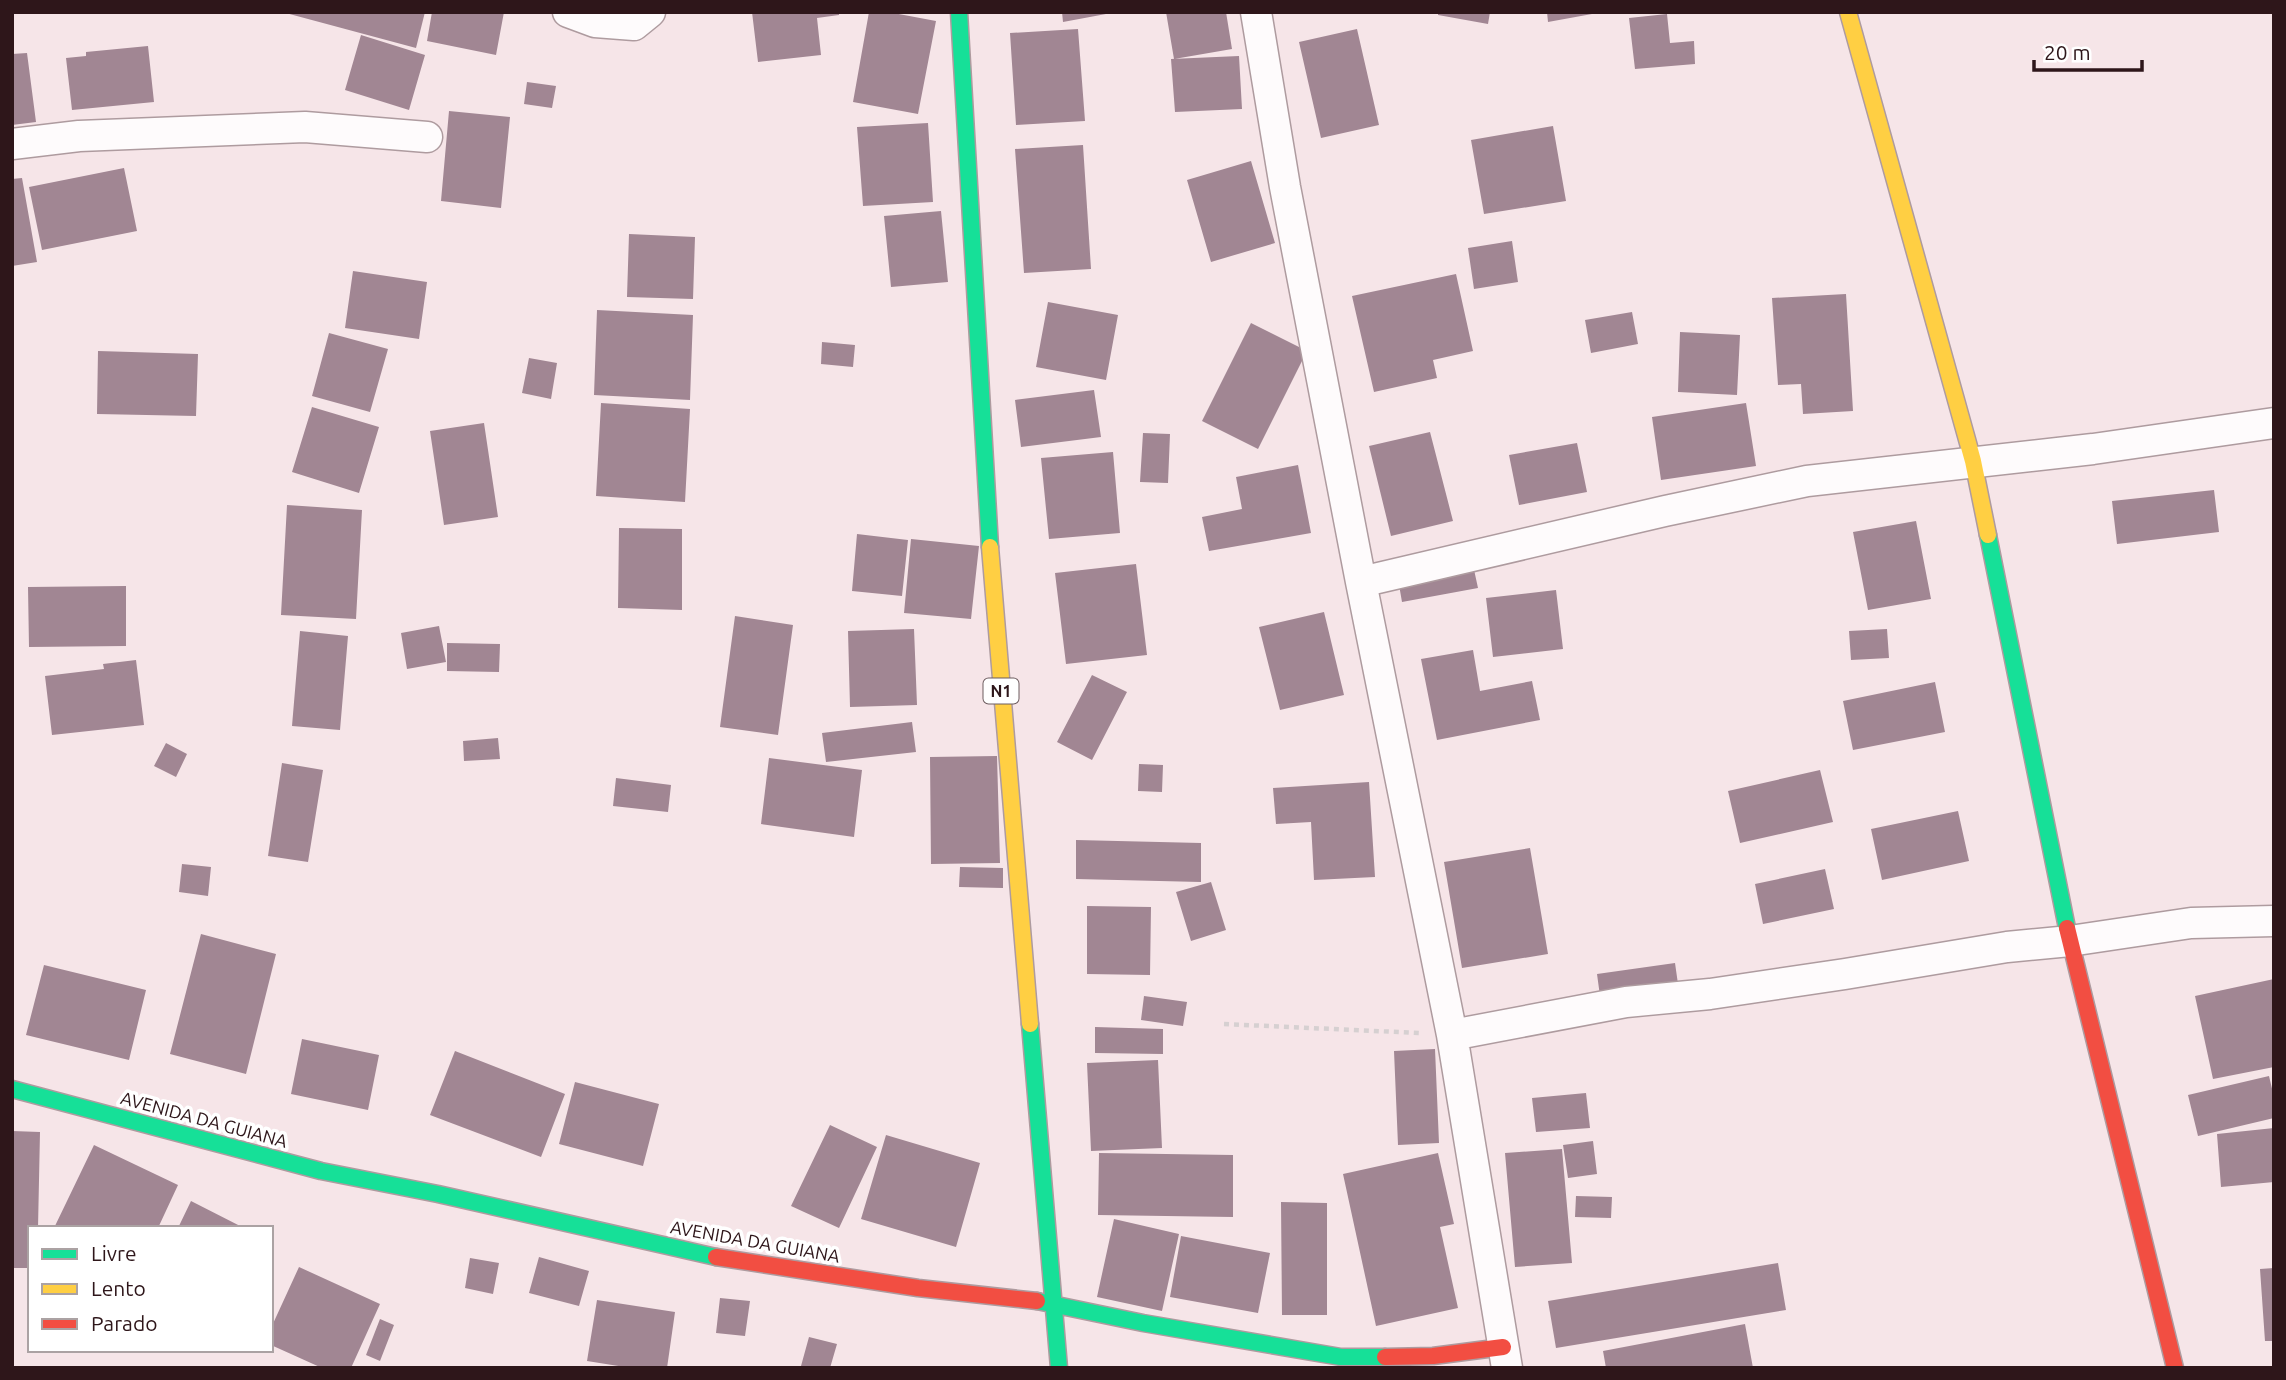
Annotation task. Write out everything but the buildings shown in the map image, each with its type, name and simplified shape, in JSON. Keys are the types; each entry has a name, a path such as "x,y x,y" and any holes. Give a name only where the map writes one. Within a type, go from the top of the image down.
{"street":[{"path":"568,12 595,22 634,25 650,12"},
{"name":"N1","path":"959,12 992,580 1059,1368"},
{"path":"1256,12 1288,201 1452,1035 1505,1357"},
{"path":"1848,12 1973,461 2070,940 2175,1368"},
{"path":"12,144 79,136 305,127 427,137"},
{"path":"1361,582 1665,511 1807,481 2093,449 2274,423"},
{"path":"1452,1035 1626,1002 1710,993 1960,957 2007,947 2191,923 2274,921"},
{"name":"AVENIDA DA GUIANA","path":"12,1089 321,1171 438,1194 693,1253 918,1288 1055,1303 1143,1323 1341,1357 1505,1357"}],"path":[{"path":"1224,1024 1452,1035"}],"traffic: fast":[{"path":"959,12 990,547"},
{"path":"1988,535 2067,928"},
{"path":"1030,1024 1059,1368"},
{"path":"12,1089 321,1171 438,1194 716,1257"},
{"path":"1037,1301 1143,1323 1341,1357 1385,1357"}],"traffic: slow":[{"path":"1848,12 1973,461 1988,535"},
{"path":"990,547 1030,1024"}],"traffic: jam":[{"path":"2067,928 2175,1368"},
{"path":"716,1257 918,1288 1037,1301"},
{"path":"1385,1357 1433,1356 1503,1347"}]}
